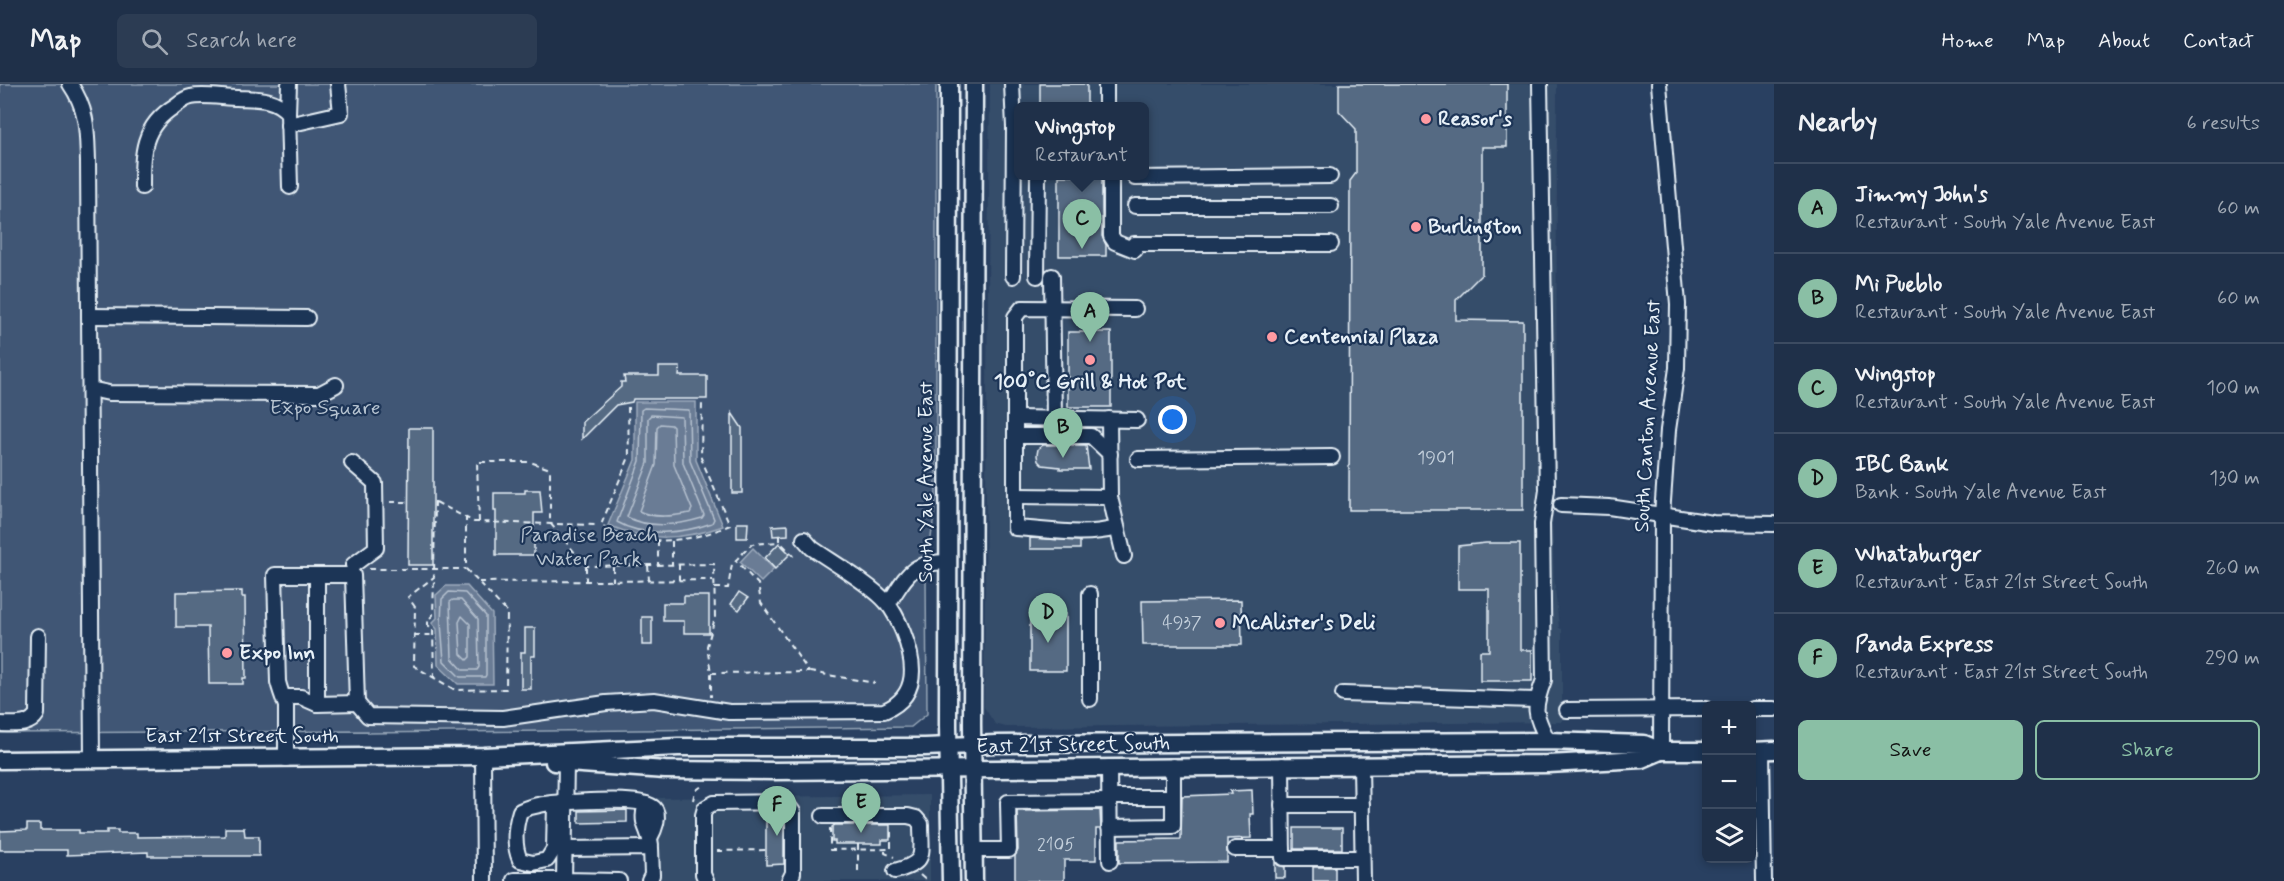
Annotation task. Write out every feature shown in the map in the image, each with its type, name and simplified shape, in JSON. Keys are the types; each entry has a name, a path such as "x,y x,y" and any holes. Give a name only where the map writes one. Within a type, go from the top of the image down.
{"main road":[{"path":"949,88 974,88 972,745 974,881"},
{"name":"South Yale Avenue East","path":"949,88 951,881"},
{"path":"949,270 974,270"},
{"path":"1548,741 1548,764"},
{"name":"East 21st Street South","path":"0,760 483,756 678,747 1548,741 1644,744 1661,751 1702,751"},
{"path":"1349,743 1361,765"},
{"name":"East 21st Street South","path":"483,756 665,770 972,769 1548,764 1642,759 1661,751"}],"street":[{"path":"70,84 78,96 86,117 92,759"},
{"path":"289,84 290,187"},
{"path":"288,119 341,113 338,84"},
{"path":"1012,84 1014,106"},
{"path":"1106,84 1106,102"},
{"path":"1540,84 1547,490 1542,524 1544,680 1536,700 1536,717 1548,741"},
{"name":"South Canton Avenue East","path":"1659,84 1678,316 1677,368 1668,430 1662,515 1661,751"},
{"path":"142,187 142,155 145,140 153,125 169,110 190,96 266,99 281,104 288,119"},
{"path":"1149,178 1330,176"},
{"path":"1013,276 1016,180"},
{"path":"1037,276 1038,180"},
{"path":"1111,180 1111,236 1115,242 1134,247 1331,244"},
{"path":"1135,206 1331,206"},
{"path":"1052,276 1054,419"},
{"path":"1117,528 1098,533 1041,532 1015,528 1016,313 1022,308 1135,309"},
{"path":"89,316 307,318"},
{"path":"90,389 109,393 319,394 336,385"},
{"path":"1015,418 1137,420"},
{"path":"1110,419 1110,498 1124,556"},
{"path":"1015,436 1091,436 1110,454"},
{"path":"1138,459 1332,456"},
{"path":"352,463 375,483 375,548 353,565"},
{"path":"1015,496 1110,498"},
{"path":"1560,505 1609,507 1713,523 1774,524"},
{"path":"286,759 286,706 278,682 275,575 353,575 357,703 368,716 503,718 606,703 654,700 729,712 884,711 894,706 907,694 913,664 898,621 888,604 878,594 812,548 804,539"},
{"path":"888,604 911,570 932,562 949,562"},
{"path":"317,575 317,704"},
{"path":"1090,594 1090,699"},
{"path":"0,724 25,724 33,720 37,714 38,636"},
{"path":"1343,694 1536,700"},
{"path":"283,697 301,697 317,704 357,703"},
{"path":"1756,709 1774,709"},
{"path":"1567,710 1702,710"},
{"path":"1763,750 1764,881"},
{"path":"483,756 484,881"},
{"path":"566,763 561,803 554,849 547,860 533,863 520,860 516,851 516,826 520,811 533,805 561,803 633,802 646,804 644,828 651,843 652,875 649,881"},
{"path":"1282,765 1283,854"},
{"path":"1361,765 1363,881"},
{"path":"1110,827 1173,826 1173,766"},
{"path":"1109,767 1110,861"},
{"path":"973,850 1009,850 1008,802 1173,797"},
{"path":"706,881 703,851 705,808 709,805 782,802 787,804 793,812 793,873 789,881"},
{"path":"561,803 565,849 564,880"},
{"path":"1282,805 1362,805"},
{"path":"826,816 908,816 916,818 921,824 921,856 913,866 895,871"},
{"path":"565,849 651,843"},
{"path":"1235,849 1362,858"},
{"path":"514,880 619,881"}],"path":[{"path":"434,678 433,630 428,625 428,620 433,615 434,501 466,518 479,522 601,525 632,537 658,541 696,538 730,525 701,458 702,402"},
{"path":"601,525 629,457 628,407"},
{"path":"479,522 477,462 530,462 550,469 550,523 586,566 586,581"},
{"path":"375,502 408,502"},
{"path":"466,518 466,570"},
{"path":"780,535 780,542 795,557"},
{"path":"658,541 658,565"},
{"path":"672,541 672,565"},
{"path":"714,588 728,588 732,564 752,544 780,542"},
{"path":"735,560 758,584 761,603 809,672"},
{"path":"679,564 679,580"},
{"path":"586,566 714,564 715,618 706,646 711,673 711,700"},
{"path":"648,565 649,581"},
{"path":"613,566 614,581"},
{"path":"369,570 466,570 507,612 506,689 455,690 414,666 415,607 408,597 434,577"},
{"path":"479,582 714,580"},
{"path":"414,635 433,635"},
{"path":"711,673 809,672 875,683"},
{"path":"826,816 830,850 891,849 891,824"},
{"path":"858,844 858,871"},
{"path":"703,851 766,850"}],"shaded area":[{"name":"Centennial Plaza","path":"990,84 1557,84 1556,499 1552,506 1554,578 1559,628 1562,629 1562,722 1006,727 995,724 984,707"},
{"path":"930,795 930,881 654,881 655,798"}],"green space":[{"name":"Expo Square","path":"0,84 936,84 936,500 926,575 927,714 911,727 368,733 368,731 0,733"}],"water":[{"path":"635,402 696,402 696,460 723,526 694,534 666,537 637,534 608,525 635,460"},
{"path":"753,548 774,569 761,582 740,562"},
{"path":"446,586 467,586 492,614 493,684 458,684 438,665 437,629 432,623 437,618 436,595"}],"building":[{"path":"1040,84 1087,84 1087,102 1040,102"},
{"path":"1339,84 1507,84 1507,147 1482,147 1482,274 1456,300 1456,320 1523,321 1523,510 1349,510 1350,181 1356,173 1356,129 1339,111"},
{"path":"1059,180 1102,180 1102,236 1106,245 1106,256 1059,256"},
{"path":"1068,332 1111,332 1111,407 1068,407"},
{"path":"659,367 680,367 679,376 707,376 707,399 633,399 632,402 616,405 582,439 582,422 621,387 621,382 625,382 624,376 659,376"},
{"path":"732,413 742,428 742,493 732,493"},
{"path":"409,428 433,428 433,565 408,565"},
{"path":"1043,445 1086,445 1089,469 1060,469 1060,467 1042,465 1037,455 1038,449"},
{"path":"525,490 540,490 542,513 534,513 534,555 496,555 494,493 525,493"},
{"path":"737,523 748,523 747,538 737,538"},
{"path":"788,525 788,535 773,536 772,526"},
{"path":"1030,538 1080,541 1080,549 1030,549"},
{"path":"779,543 790,554 775,569 765,558"},
{"path":"1520,543 1520,650 1532,650 1532,681 1480,681 1480,651 1489,651 1489,589 1458,589 1458,546"},
{"name":"Expo Inn","path":"242,591 242,597 245,597 246,678 243,678 243,684 209,684 208,627 176,627 176,592"},
{"path":"739,592 748,598 739,610 731,604"},
{"path":"684,596 709,596 709,633 684,633 684,621 663,621 663,603 684,603"},
{"path":"1241,600 1242,645 1143,645 1142,601"},
{"path":"1030,614 1066,614 1066,671 1030,671"},
{"path":"642,617 652,617 652,645 642,645"},
{"path":"525,628 535,628 535,656 531,656 531,689 521,689 521,652 525,652"},
{"path":"1252,790 1251,838 1227,839 1227,862 1119,863 1119,840 1181,839 1182,796 1231,794 1230,791"},
{"path":"627,810 627,822 579,823 579,811"},
{"path":"1100,810 1101,829 1096,829 1096,860 1064,860 1064,881 1015,881 1015,856 1018,850 1017,811"},
{"path":"766,822 784,822 784,864 766,865"},
{"path":"27,824 40,824 40,830 79,830 79,833 107,833 107,830 118,830 118,833 137,833 137,837 225,836 225,828 244,828 245,836 259,836 259,856 148,856 148,852 67,855 67,850 0,850 0,831 27,830"},
{"path":"835,825 890,825 890,840 882,840 882,844 835,844 835,841 832,841 832,827"},
{"path":"1294,828 1342,828 1342,849 1294,849"},
{"path":"1275,861 1278,865 1285,867 1285,878 1275,878"},
{"path":"1313,867 1335,867 1335,881 1313,881"}],"place":[{"name":"Reasor's","path":"1426,119"},
{"name":"Burlington","path":"1416,227"},
{"name":"Wingstop","path":"1082,249"},
{"name":"Centennial Plaza","path":"1272,337"},
{"name":"Jimmy John's","path":"1090,342"},
{"name":"100°C Grill & Hot Pot","path":"1090,360"},
{"name":"Mi Pueblo","path":"1063,458"},
{"name":"McAlister's Deli","path":"1220,623"},
{"name":"IBC Bank","path":"1048,643"},
{"name":"Expo Inn","path":"227,653"},
{"name":"Whataburger","path":"861,833"},
{"name":"Panda Express","path":"777,836"}],"park label":[{"name":"Paradise Beach Water Park","path":"589,547"}]}
